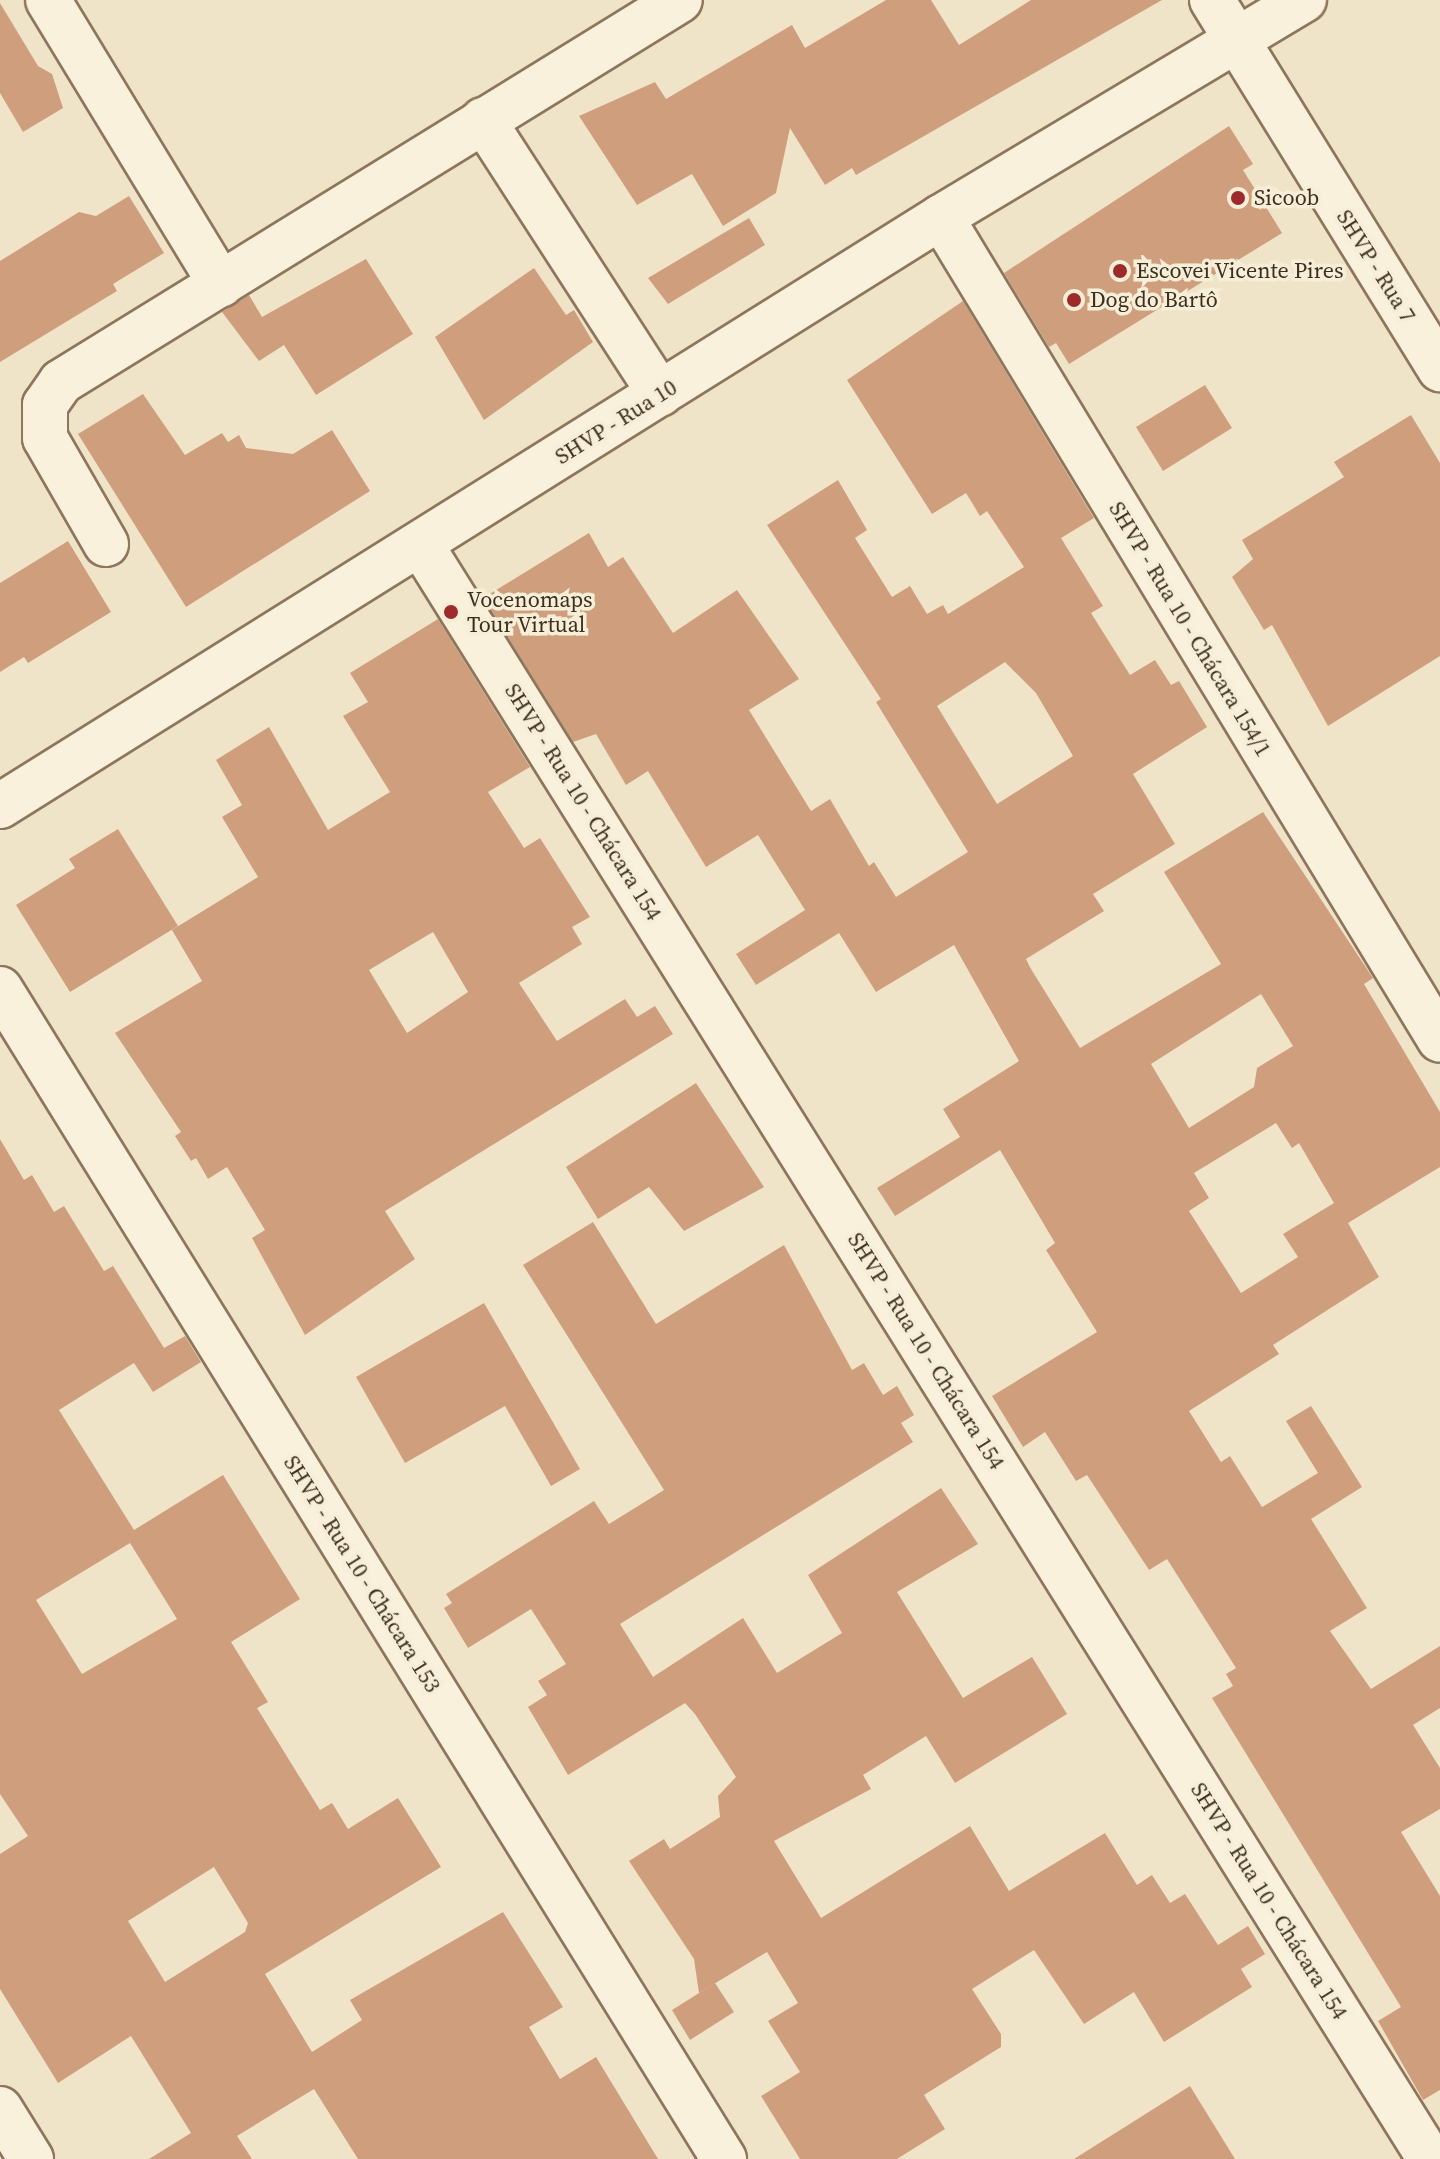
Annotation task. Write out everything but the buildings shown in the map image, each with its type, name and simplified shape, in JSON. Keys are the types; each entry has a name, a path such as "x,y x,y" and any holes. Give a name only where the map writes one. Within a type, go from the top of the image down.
{"street":[{"path":"48,0 221,284"},
{"path":"106,544 45,438 45,405 61,382 680,0"},
{"name":"SHVP - Rua 7","path":"1212,0 1440,369"},
{"name":"SHVP - Rua 10","path":"0,806 941,217 1304,0"},
{"path":"483,120 660,394"},
{"name":"SHVP - Rua 10 - Chácara 154/1","path":"941,217 1440,1040"},
{"name":"SHVP - Rua 10 - Chácara 154","path":"421,545 1430,2159"},
{"name":"SHVP - Rua 10 - Chácara 153","path":"0,989 724,2159"},
{"path":"0,2109 31,2159"}],"place":[{"name":"Sicoob","path":"1238,198"},
{"name":"Escovei Vicente Pires","path":"1120,271"},
{"name":"Dog do Bartô","path":"1074,300"},
{"name":"Vocenomaps Tour Virtual","path":"451,612"}]}
